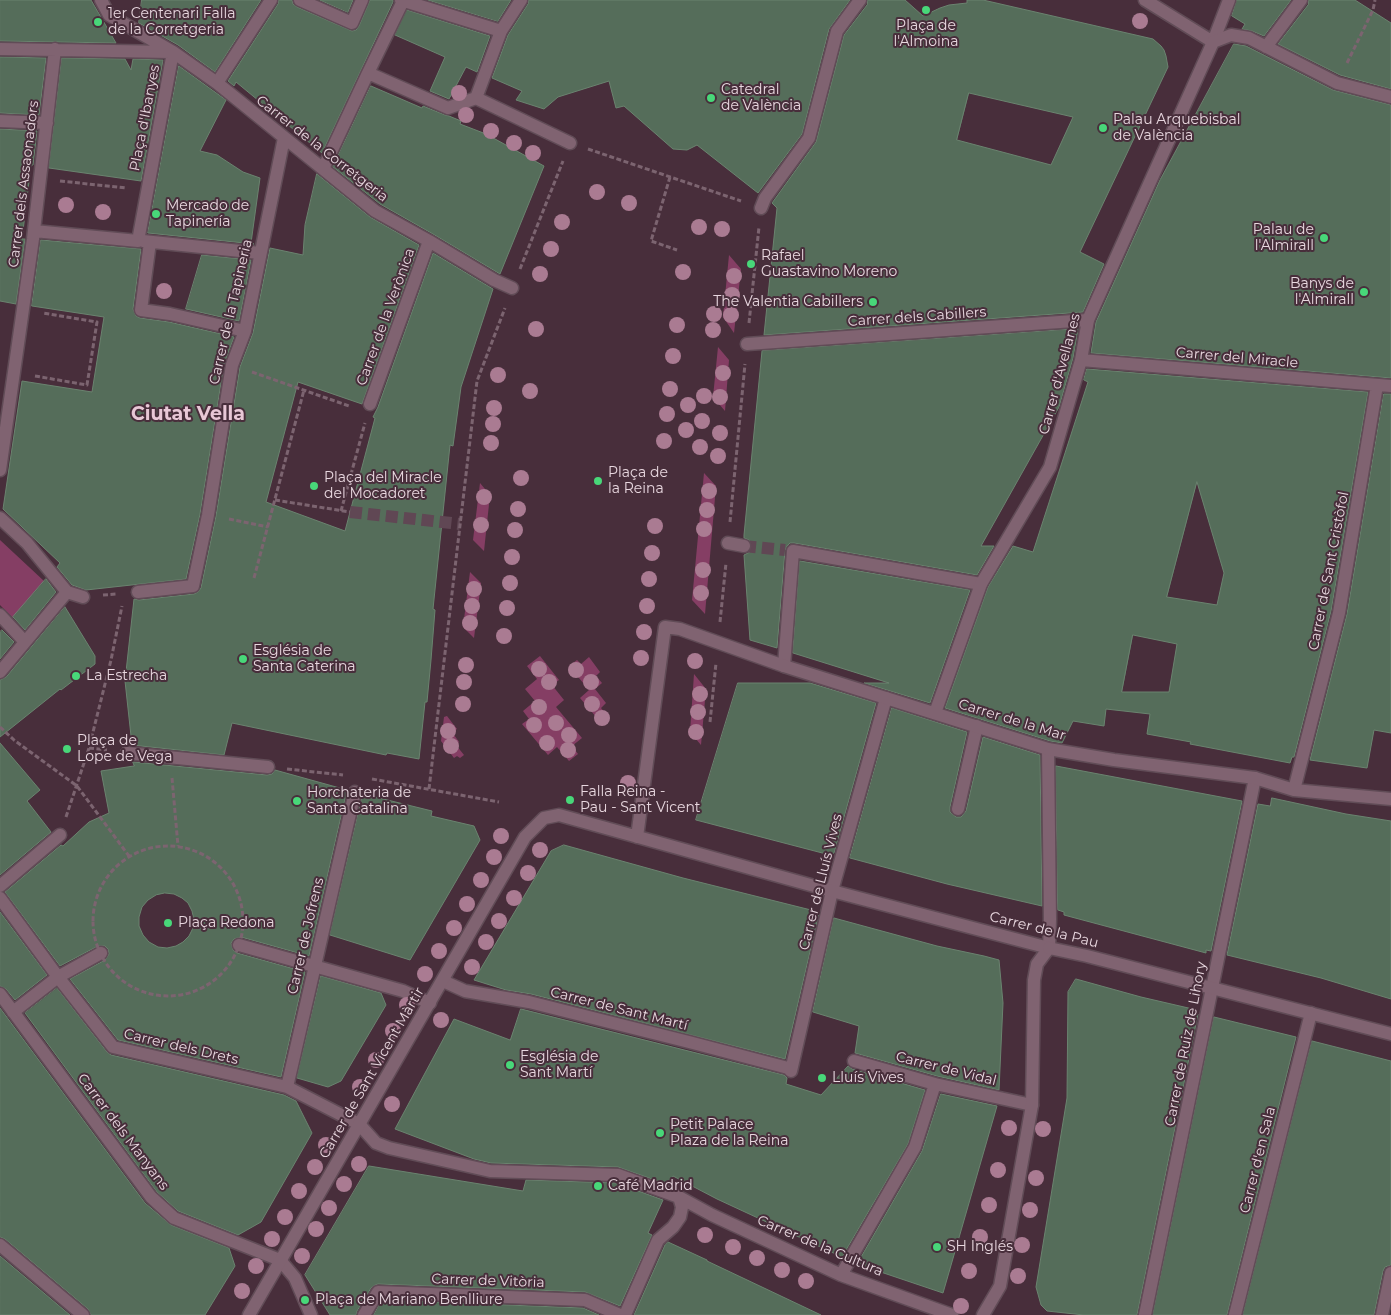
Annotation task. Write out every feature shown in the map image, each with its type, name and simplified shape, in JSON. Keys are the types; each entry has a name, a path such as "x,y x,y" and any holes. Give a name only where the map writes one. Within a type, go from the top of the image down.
{"street":[{"name":"Carrer de la Corretgeria","path":"100,0 109,15 173,52 217,83 375,211 494,280 512,288"},
{"path":"217,83 271,0"},
{"path":"300,0 352,23 362,0"},
{"path":"323,169 402,0 501,30"},
{"path":"476,98 501,30 521,0"},
{"path":"761,208 766,198 809,138 838,30 860,0"},
{"path":"1145,0 1213,42 1231,35 1249,38 1337,82 1391,97"},
{"name":"Carrer d'Avellanes","path":"935,713 981,584 1050,467 1081,360 1088,320 1213,42 1229,0"},
{"path":"1266,47 1301,0"},
{"path":"0,49 173,52"},
{"name":"Carrer dels Assaonadors","path":"0,470 34,231 55,50"},
{"name":"Plaça d'Ibanyes","path":"173,52 147,190 141,310 170,314 245,331"},
{"path":"368,73 448,108 476,98 570,143"},
{"path":"0,121 47,123"},
{"name":"Carrer de la Tapineria","path":"138,592 193,586 208,515 232,365 245,331 284,138"},
{"path":"34,231 260,253"},
{"name":"Carrer de la Verònica","path":"369,408 429,241"},
{"name":"Carrer dels Cabillers","path":"747,344 1088,320"},
{"name":"Carrer del Miracle","path":"1081,360 1391,386"},
{"name":"Carrer de Sant Cristòfol","path":"1294,790 1339,613 1377,384"},
{"path":"0,518 27,543 67,592 83,597"},
{"path":"728,543 744,546"},
{"path":"784,666 789,551 981,584"},
{"path":"0,672 67,592"},
{"path":"0,616 25,642"},
{"name":"Carrer de la Mar","path":"637,837 665,627 680,629 784,666 1048,749 1114,760 1256,778 1294,790 1391,799"},
{"name":"Carrer de Lluís Vives","path":"788,1068 791,1071 832,891 886,698"},
{"path":"958,809 977,726"},
{"path":"983,1315 1000,1286 1032,1105 1034,980 1037,964 1049,948 1048,749"},
{"path":"127,753 268,767"},
{"name":"Carrer de Ruiz de Lihory","path":"1145,1315 1256,778"},
{"name":"Carrer de Jofrens","path":"287,1087 355,792"},
{"name":"Carrer de Sant Vicent Màrtir","path":"248,1315 521,845 535,827 544,818 559,816 637,837"},
{"path":"0,886 60,835"},
{"name":"Carrer de la Pau","path":"637,837 1049,948 1087,956 1391,1034"},
{"name":"Carrer dels Drets","path":"0,898 58,977 113,1047 287,1087 359,1124"},
{"path":"239,945 402,990 430,1003"},
{"path":"13,1012 58,977 101,953"},
{"name":"Carrer de Sant Martí","path":"443,981 465,990 529,1002 788,1068"},
{"name":"Carrer dels Manyans","path":"0,994 151,1197 174,1218 280,1260"},
{"name":"Carrer d'en Sala","path":"1235,1315 1311,1013"},
{"name":"Carrer de Vidal","path":"854,1061 936,1084 1032,1105"},
{"path":"841,1275 915,1147 936,1084"},
{"name":"Carrer de la Cultura","path":"359,1124 376,1143 389,1148 490,1171 618,1175 679,1197 712,1215 841,1275 952,1315"},
{"path":"625,1315 658,1240 673,1227 680,1217 682,1207 679,1197"},
{"path":"0,1245 83,1315"},
{"path":"280,1260 295,1278 311,1315"},
{"path":"1382,1315 1391,1273"},
{"name":"Carrer de Vitòria","path":"364,1315 378,1292 585,1300 620,1315"}],"path":[{"path":"1337,82 1373,10 1375,0"},
{"path":"428,789 477,381 570,143 761,208 728,543"},
{"path":"670,177 651,241 677,250"},
{"path":"40,178 147,190"},
{"path":"14,373 87,385 97,322 23,310"},
{"path":"232,365 304,390 369,408 341,511"},
{"path":"254,578 304,390"},
{"path":"275,500 350,512"},
{"path":"208,515 268,527"},
{"path":"83,597 138,592"},
{"path":"60,835 89,748 111,660 125,593"},
{"path":"0,727 14,740 77,786 128,856"},
{"path":"171,757 178,846"},
{"path":"268,767 349,775"},
{"path":"367,778 499,802"},
{"path":"152,846 178,846 202,853 222,868 237,889 244,914 242,939 231,962 215,980 193,992 169,996 145,992 123,981 106,964 95,942 92,918 97,894 109,873 128,856 152,846"}],"shaded area":[{"path":"729,255 741,269 734,333 723,317"},
{"path":"718,347 729,360 725,411 713,397"},
{"path":"704,473 716,486 705,614 692,600"},
{"path":"480,483 490,495 484,551 473,540"},
{"path":"0,540 44,581 13,618 0,605"},
{"path":"470,572 481,583 474,638 463,627"},
{"path":"540,656 559,680 552,685 564,700 556,707 582,738 572,746 578,754 569,761 557,747 548,755 522,724 529,719 523,711 535,701 525,689 537,679 527,666"},
{"path":"589,657 600,672 596,676 602,683 595,689 606,703 601,708 609,718 602,724 580,698 589,690 569,666 577,660 581,664"},
{"path":"694,674 706,689 701,745 690,732"},
{"path":"447,716 457,729 452,732 459,742 456,745 464,755 460,758 457,756 454,758 441,741 444,717"}],"building":[{"path":"0,0 91,0 116,43 0,41"},
{"path":"142,0 261,0 215,72 178,45 139,23"},
{"path":"279,0 292,0 293,4 297,7 352,31 356,30 359,26 370,0 393,0 322,153 236,82 234,86 228,81"},
{"path":"320,0 353,0 348,12"},
{"path":"428,0 511,0 498,21"},
{"name":"Catedral de València","path":"529,0 850,0 829,29 802,134 758,193 697,145 687,150 673,149 624,106 616,108 609,81 558,97 544,109 516,100 522,91 492,78 508,35"},
{"path":"868,0 905,0 923,16 949,5 967,3 967,0 983,0 1153,39 1164,50 1168,67 1080,252 1104,264 1083,312 764,335 777,208 772,203 816,142 844,35 867,5","holes":["969,93 1073,117 1051,165 957,140"]},
{"path":"1237,0 1291,0 1264,36 1242,29 1245,24 1232,16"},
{"path":"1309,0 1355,0 1391,23 1391,89 1340,75 1278,44 1308,5"},
{"path":"407,10 490,36 477,72 466,67 449,99 430,91 445,57 395,35"},
{"path":"1234,44 1246,46 1333,90 1391,105 1391,378 1091,353 1096,322 1160,180"},
{"path":"0,57 46,58 39,115 0,113"},
{"path":"62,58 125,59 131,70 133,59 163,60 141,181 49,168"},
{"path":"179,66 226,100 200,151 217,155 243,172 260,178 251,243 254,244 148,233"},
{"path":"371,86 422,108 423,106 461,121 460,124 486,134 544,166 500,274 380,204 333,167"},
{"path":"0,129 37,131 22,239 25,239 16,304 0,301"},
{"path":"317,174 370,217 419,245 362,404 298,382 266,502 345,531 375,418 373,417 433,253 493,289 461,387 453,446 450,445 433,609 435,610 427,702 425,702 419,759 387,753 386,755 232,723 224,755 132,745 125,681 134,599 194,594 201,588 216,516 240,367 253,333 270,248 303,255 305,225"},
{"path":"41,240 141,249 133,309 136,316 234,337 224,364 200,514 186,579 86,590 72,585 57,567 60,563 3,509 22,381 92,392 104,317 32,306"},
{"path":"202,255 251,260 239,321 186,309"},
{"path":"1078,329 1073,358 1059,407 981,546 994,546 977,575 790,543 785,550 777,648 750,640 744,555 750,552 752,547 749,540 744,538 744,535 762,351"},
{"path":"1087,369 1368,392 1331,611 1294,757 1292,757 1290,763 1147,734 1150,714 1106,709 1104,726 1073,721 1062,743 1050,741 945,708 988,587 1013,546 1033,552 1088,382 1084,380","holes":["1197,482 1224,573 1217,605 1167,597","1133,635 1177,644 1169,692 1122,692"]},
{"path":"1384,394 1391,394 1391,733 1374,730 1367,768 1310,760 1347,614"},
{"path":"800,561 970,590 930,703 864,683 889,683 793,653"},
{"path":"46,579 56,592 25,630 13,617"},
{"path":"65,607 95,656 95,664 60,689 0,737 0,680 6,677"},
{"path":"2,630 14,642 0,659 0,632"},
{"path":"738,683 810,683 876,703 834,853 830,855 696,820"},
{"path":"892,708 967,732 950,807 950,812 956,817 961,817 966,811 983,737 1040,755 1042,906 947,884 850,858"},
{"path":"0,743 40,790 27,801 51,832 0,875"},
{"path":"133,762 267,775 272,774 275,770 347,790 309,956 241,937 234,939 231,943 233,950 237,953 305,972 281,1077 118,1040 70,979 105,960 109,954 108,949 105,946 98,946 60,966 5,892 61,845 63,846 89,822 109,813 101,771 134,766","holes":["174,894 188,903 194,920 193,928 189,936 176,946 158,947 149,942 139,926 142,907 156,895"]},
{"path":"1056,766 1242,801 1211,951 1206,950 1206,953 1064,915 1064,912 1058,910"},
{"path":"363,794 432,811 431,816 474,826 480,840 410,960 330,935"},
{"path":"1272,798 1346,814 1391,821 1391,999 1321,978 1227,955 1258,804 1270,806"},
{"path":"564,845 819,913 785,1059 531,994 506,990 474,980 551,851"},
{"path":"0,912 47,975 15,1000 6,989 0,986"},
{"path":"834,918 937,946 999,960 1003,1003 999,1090 937,1076 855,1053 859,1026 813,1012"},
{"path":"321,976 381,993 386,1005 341,1081 328,1087 297,1078"},
{"path":"1076,979 1197,1010 1196,1013 1198,1014 1137,1315 1084,1315 1047,1311 1041,1305 1036,1287 1067,1098 1068,992"},
{"path":"57,988 111,1055 284,1095 296,1101 312,1133 261,1222 238,1235 178,1211 157,1192 25,1013"},
{"path":"0,1008 145,1203 171,1225 229,1248 235,1266 205,1315 91,1315 88,1309 5,1239 0,1237"},
{"path":"521,1009 784,1075 787,1078 786,1084 821,1095 848,1066 852,1069 925,1090 908,1144 842,1257 717,1199 673,1176 669,1185 618,1167 491,1163 474,1159 395,1129 454,1019 510,1040"},
{"path":"1214,1017 1296,1037 1227,1315 1153,1315"},
{"path":"1312,1041 1391,1061 1391,1265 1385,1267 1383,1271 1374,1315 1243,1315"},
{"path":"941,1094 997,1106 943,1293 857,1264 922,1151"},
{"path":"369,1166 523,1191 526,1180 616,1183 663,1200 648,1233 652,1235 620,1306 585,1292 378,1284 371,1288 356,1315 330,1315 305,1275"},
{"path":"668,1242 707,1260 821,1315 634,1315"},
{"path":"0,1256 70,1315 0,1315"},
{"path":"382,1300 583,1308 599,1315 374,1315"}],"tunnel":[{"path":"350,512 460,524"},
{"path":"744,546 785,550"}],"place":[{"name":"Plaça de l'Almoina","path":"926,10"},
{"name":"1er Centenari Falla de la Corretgeria","path":"98,22"},
{"name":"Catedral de València","path":"711,98"},
{"name":"Palau Arquebisbal de València","path":"1103,128"},
{"name":"Mercado de Tapinería","path":"156,214"},
{"name":"Palau de l'Almirall","path":"1324,238"},
{"name":"Rafael Guastavino Moreno","path":"751,264"},
{"name":"Banys de l'Almirall","path":"1364,292"},
{"name":"The Valentia Cabillers","path":"873,302"},
{"name":"Plaça de la Reina","path":"598,481"},
{"name":"Plaça del Miracle del Mocadoret","path":"314,486"},
{"name":"Església de Santa Caterina","path":"243,659"},
{"name":"La Estrecha","path":"76,676"},
{"name":"Plaça de Lope de Vega","path":"67,749"},
{"name":"Falla Reina - Pau - Sant Vicent","path":"570,800"},
{"name":"Horchateria de Santa Catalina","path":"297,801"},
{"name":"Plaça Redona","path":"168,923"},
{"name":"Església de Sant Martí","path":"510,1065"},
{"name":"Lluís Vives","path":"822,1078"},
{"name":"Petit Palace Plaza de la Reina","path":"660,1133"},
{"name":"Café Madrid","path":"598,1186"},
{"name":"SH Inglés","path":"937,1247"},
{"name":"Plaça de Mariano Benlliure","path":"305,1300"}],"district":[{"name":"Ciutat Vella","path":"188,414"}]}
